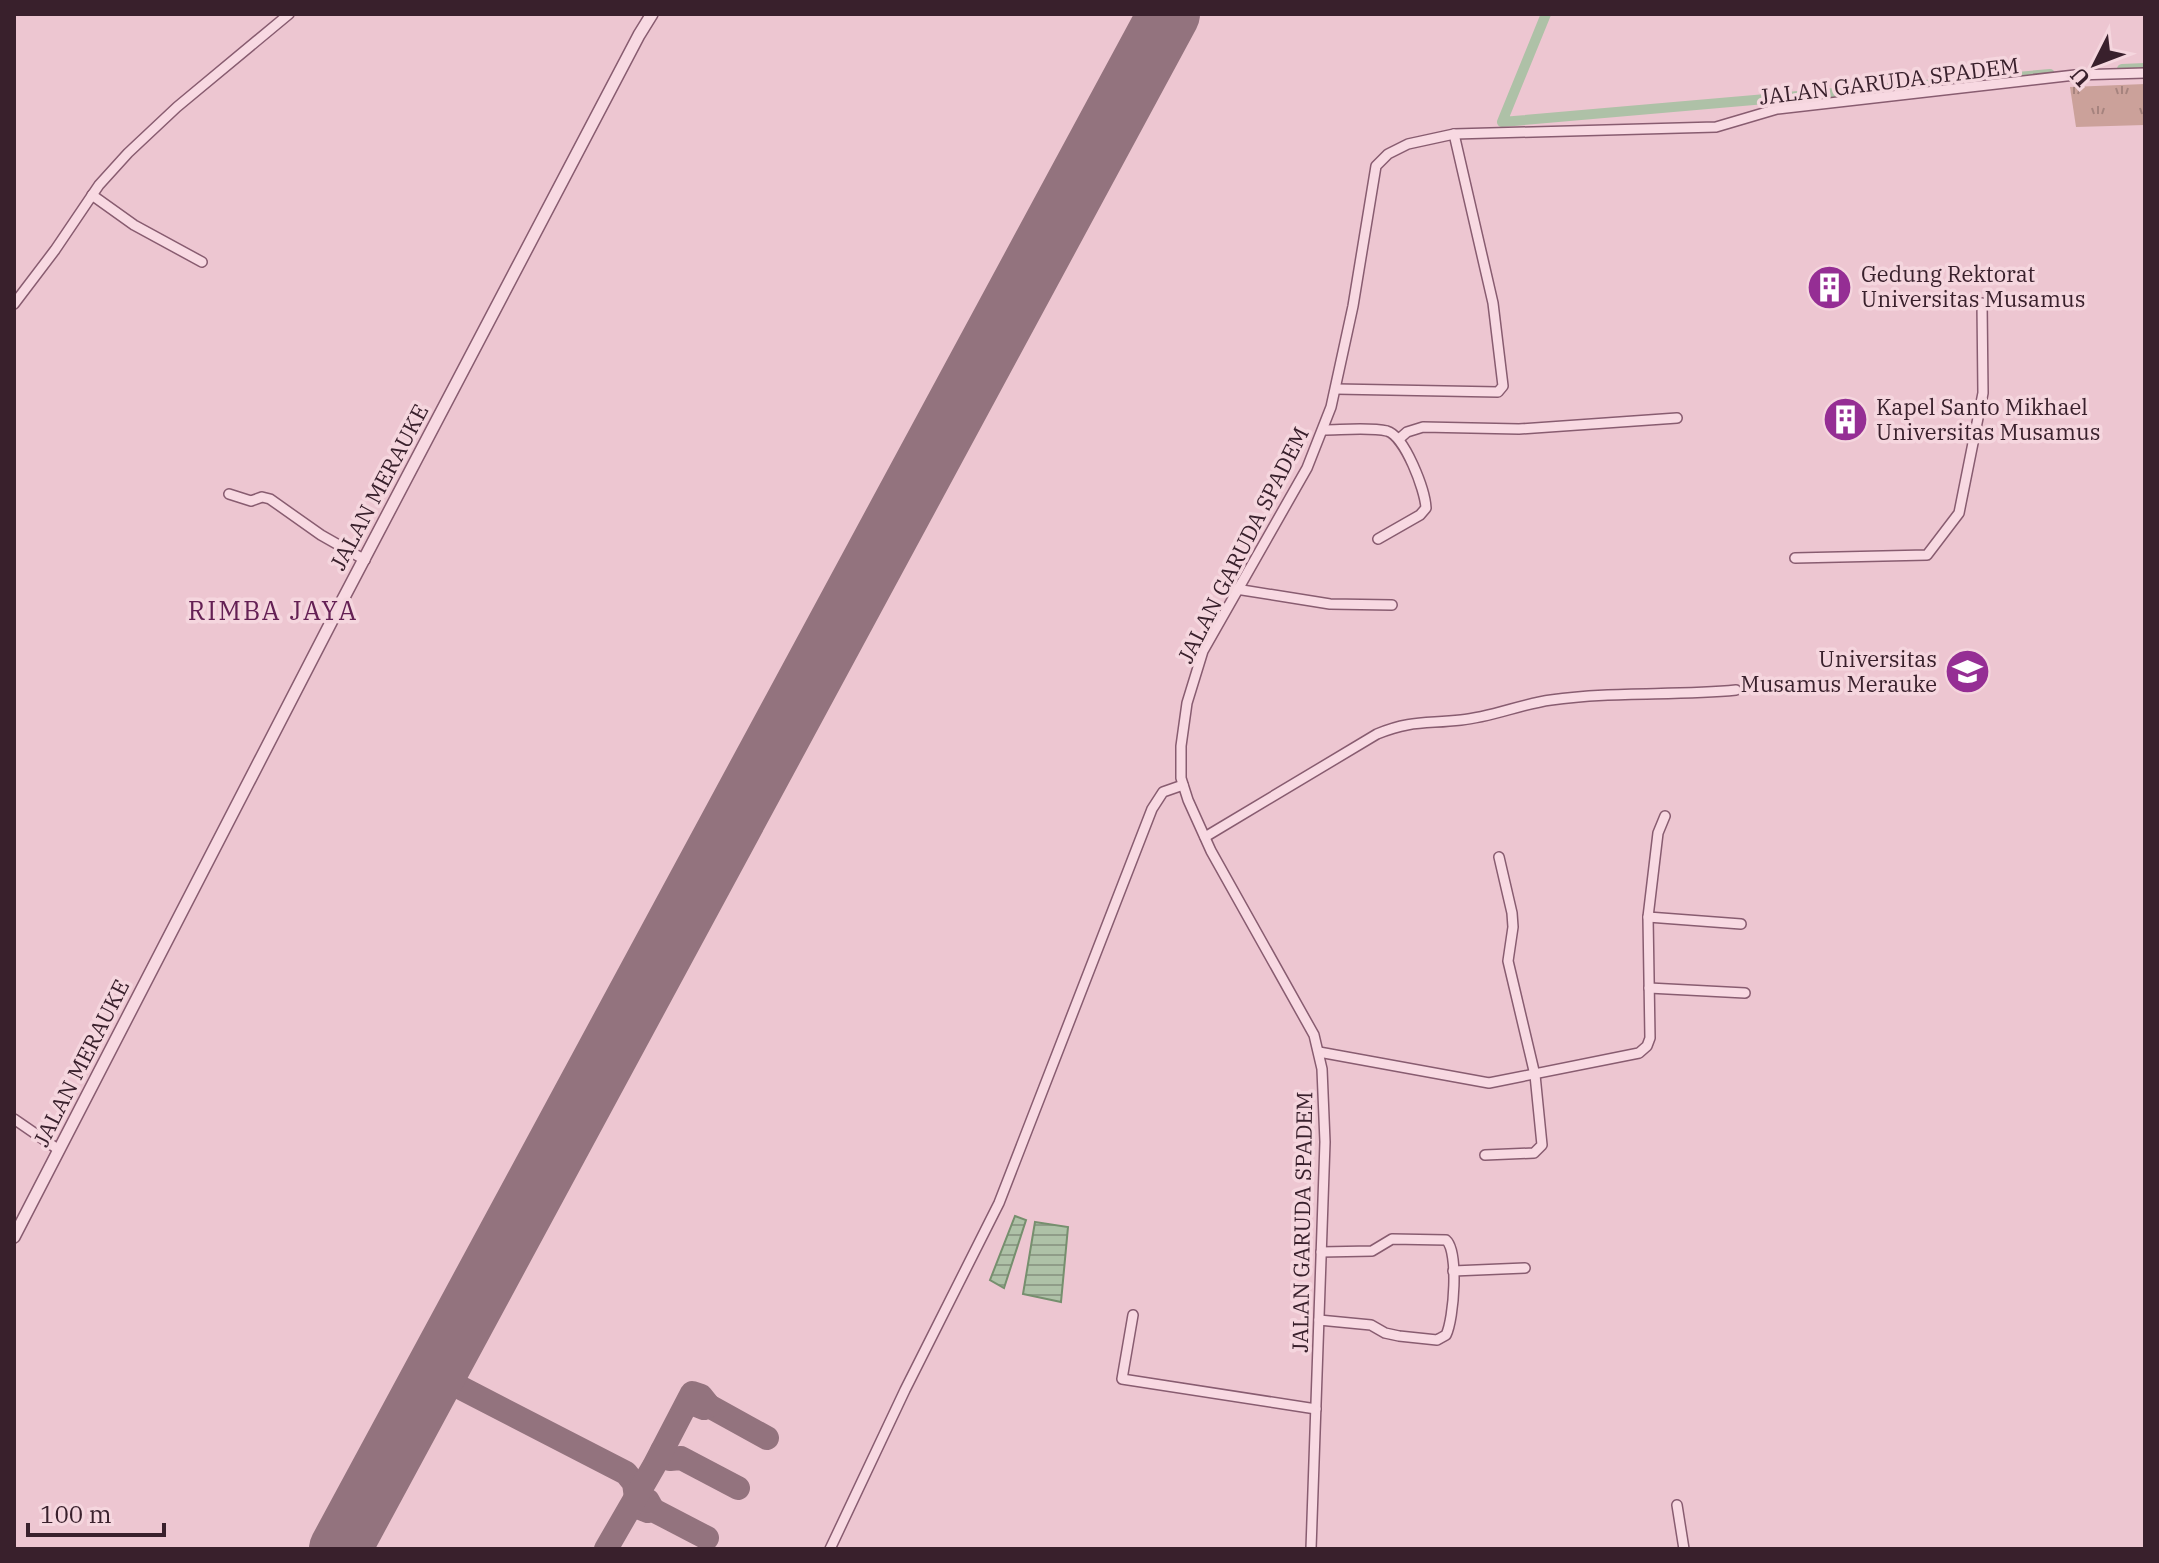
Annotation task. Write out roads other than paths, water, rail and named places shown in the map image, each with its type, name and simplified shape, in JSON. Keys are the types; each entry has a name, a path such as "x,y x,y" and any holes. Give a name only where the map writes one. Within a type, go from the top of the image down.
{"street":[{"path":"14,304 92,195 128,153 177,107 289,14"},
{"name":"JALAN MERAUKE","path":"14,1237 652,14"},
{"name":"JALAN GARUDA SPADEM","path":"1311,1549 1325,1142 1319,1052 1314,1035 1205,837 1183,785 1181,746 1192,683 1203,651 1296,489 1323,430 1336,389 1353,306 1376,166 1388,154 1408,144 1454,134 1716,127 1777,109 2075,75 2145,73"},
{"path":"1336,389 1498,392 1503,386 1493,303 1454,134"},
{"path":"92,195 134,225 202,262"},
{"path":"1795,558 1927,555 1959,513 1983,393 1982,303"},
{"path":"1399,439 1407,432 1423,427 1519,429 1677,418"},
{"path":"1323,430 1387,431 1399,439 1420,483 1426,508 1420,515 1378,539"},
{"path":"229,494 251,501 262,497 270,499 321,535 365,560"},
{"path":"1236,589 1330,604 1392,605"},
{"path":"1205,837 1365,741 1401,724 1462,720 1549,700 1736,690"},
{"path":"830,1549 999,1203 1152,809 1163,792 1183,785"},
{"path":"1319,1052 1475,1082 1502,1082 1634,1055 1644,1050 1650,1038 1648,917 1658,833 1665,816"},
{"path":"1485,1155 1534,1153 1541,1149 1535,1075 1508,961 1512,913 1499,857"},
{"path":"1648,917 1741,924"},
{"path":"1649,988 1745,993"},
{"path":"14,1119 59,1150"},
{"path":"1319,1320 1371,1325 1389,1335 1437,1340 1446,1335 1451,1320 1453,1271 1451,1244 1446,1240 1392,1239 1372,1251 1321,1252"},
{"path":"1453,1271 1525,1268"},
{"path":"1133,1315 1122,1379 1316,1409"},
{"path":"1677,1505 1684,1549"}],"waterway":[{"path":"1546,14 1502,122 2050,74"},
{"path":"2122,69 2145,68"}],"place":[{"name":"Gedung Rektorat Universitas Musamus","path":"1830,287"},
{"name":"Kapel Santo Mikhael Universitas Musamus","path":"1845,420"},
{"name":"Universitas Musamus Merauke","path":"1968,672"}],"district":[{"name":"RIMBA JAYA","path":"273,611"}]}
